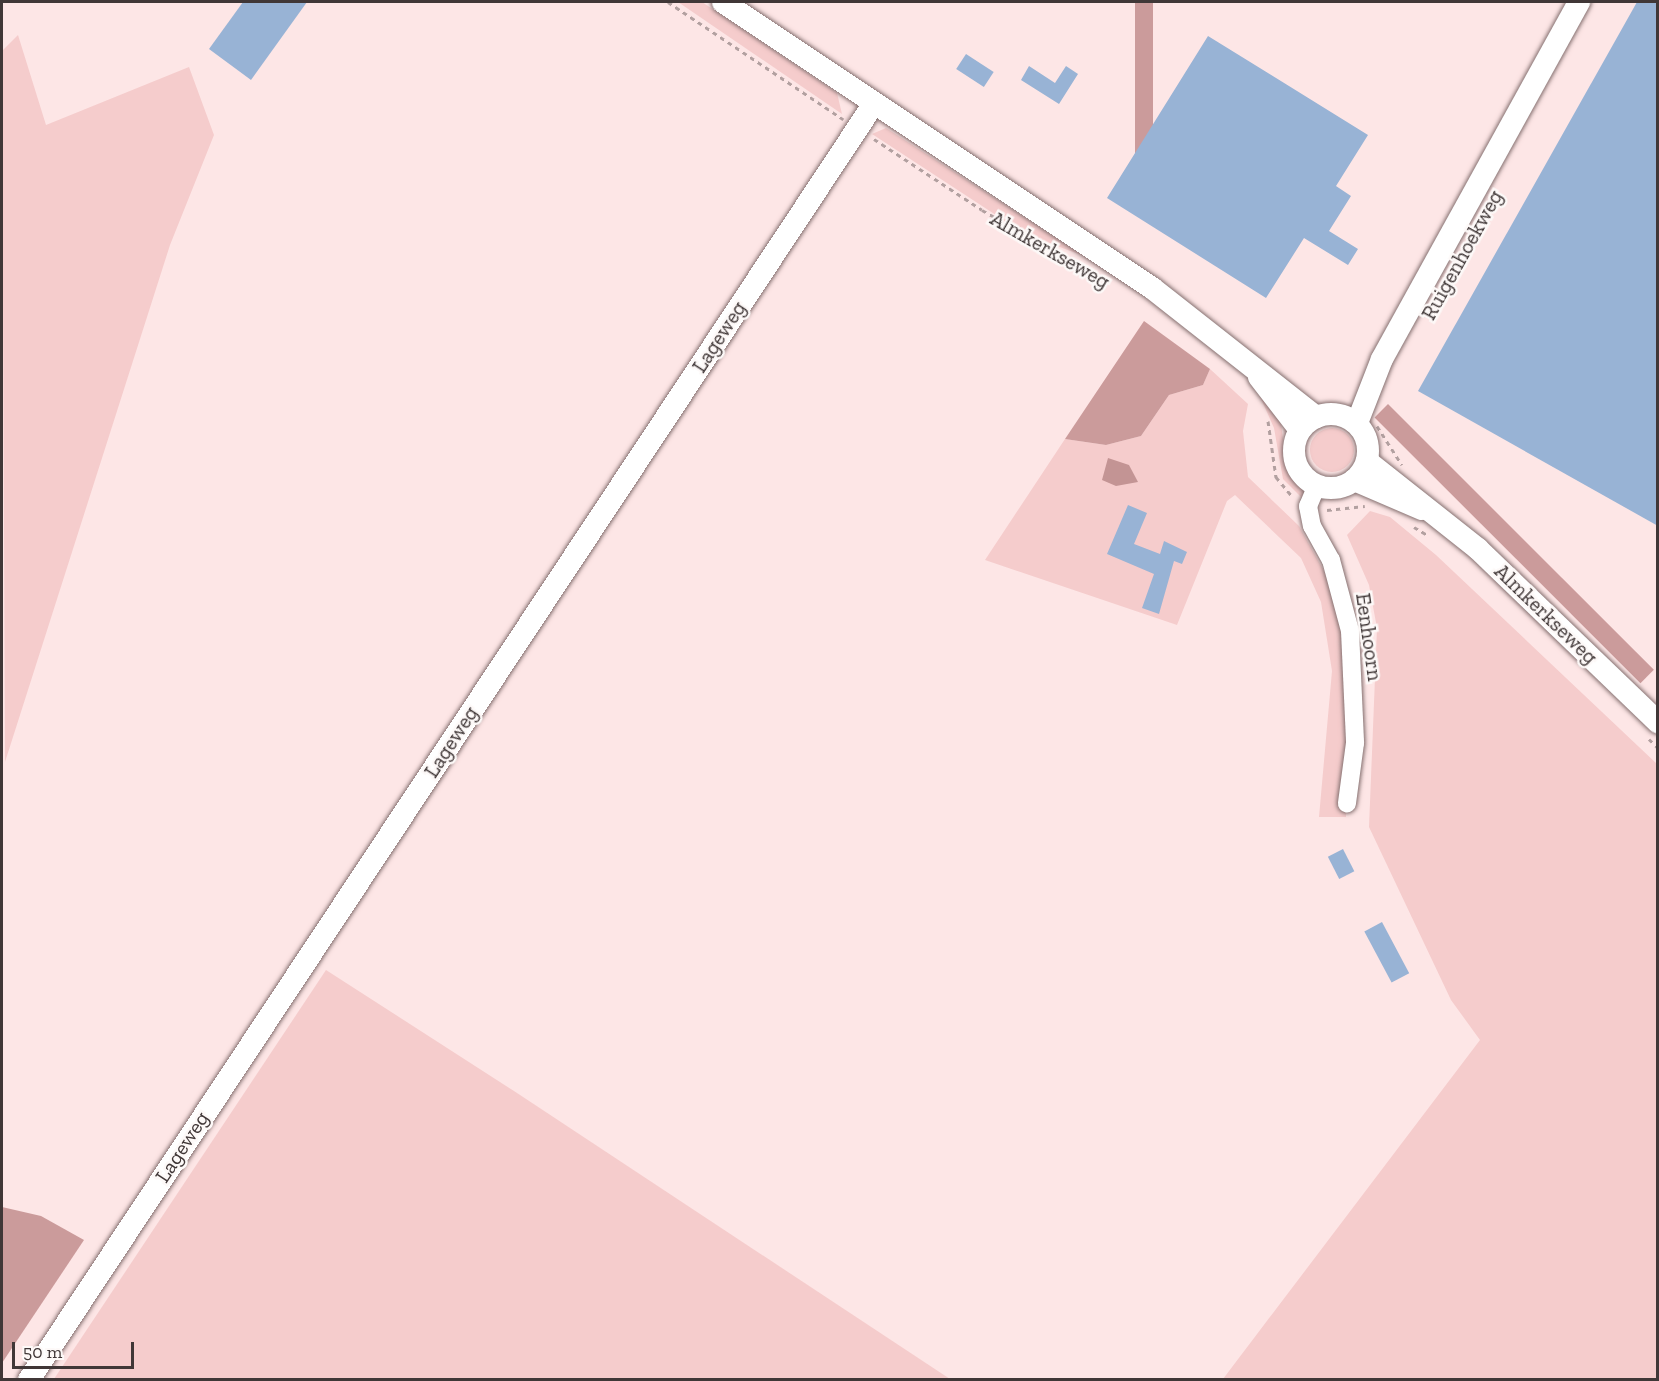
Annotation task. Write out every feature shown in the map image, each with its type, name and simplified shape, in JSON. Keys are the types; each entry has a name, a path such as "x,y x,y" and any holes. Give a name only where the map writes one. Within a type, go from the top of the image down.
{"street":[{"name":"Almkerkseweg","path":"723,2 873,105 1152,288 1253,368 1308,423"},
{"name":"Ruigenhoekweg","path":"1358,420 1363,377 1382,359 1579,2"},
{"name":"Lageweg","path":"29,1380 873,105"},
{"path":"1358,420 1367,441 1367,461 1354,480 1336,488 1317,485 1296,461 1308,423 1358,420"},
{"name":"Almkerkseweg","path":"1367,461 1389,496"},
{"name":"Almkerkseweg","path":"1354,480 1428,512 1478,549 1658,722"},
{"path":"1308,506 1317,485"},
{"name":"Eenhoorn","path":"1308,506 1350,631 1355,743 1347,802"}],"path":[{"name":"Almkerkseweg","path":"668,2 982,210 1081,266"},
{"path":"1266,415 1276,477 1290,496 1308,506 1389,496 1402,462 1358,420"}],"shaded area":[{"path":"678,2 702,2 837,93 842,114"},
{"path":"1135,2 1153,2 1153,211 1135,211"},
{"path":"18,35 46,125 189,67 214,135 170,245 5,762 2,51"},
{"path":"886,128 1084,256 1025,234 872,134"},
{"path":"1144,321 1210,369 1203,385 1169,395 1141,436 1106,445 1065,439"},
{"path":"1210,369 1248,404 1243,431 1248,477 1299,526 1335,591 1348,674 1346,817 1319,817 1332,671 1321,602 1301,558 1235,495 1227,501 1177,625 985,560 1065,439 1106,445 1141,436 1169,395 1203,385"},
{"path":"1258,392 1280,416 1286,462 1306,489 1303,499 1283,479 1274,428"},
{"path":"1388,404 1654,670 1640,683 1375,417"},
{"path":"1332,428 1348,434 1354,450 1348,466 1332,472 1316,466 1310,450 1316,434"},
{"path":"1108,458 1129,465 1138,482 1116,486 1102,480"},
{"path":"1370,511 1390,517 1436,555 1657,764 1657,1379 1223,1379 1480,1040 1451,1000 1369,827 1377,628 1369,585 1347,535"},
{"path":"326,970 514,1091 950,1379 54,1379"},
{"path":"2,1207 41,1216 84,1240 2,1363"}],"building":[{"path":"243,2 307,2 251,80 209,49"},
{"path":"1637,2 1658,2 1658,526 1418,391"},
{"path":"1208,36 1368,135 1336,186 1351,196 1329,231 1358,249 1348,265 1304,238 1266,298 1107,198"},
{"path":"966,54 994,72 984,87 956,69"},
{"path":"1029,66 1055,83 1066,66 1078,74 1059,104 1021,80"},
{"path":"1128,505 1147,513 1134,544 1160,554 1164,541 1187,552 1182,564 1174,561 1159,614 1142,608 1154,574 1107,554"},
{"path":"1343,849 1354,871 1339,879 1328,857"},
{"path":"1382,922 1409,973 1392,983 1364,931"}]}
